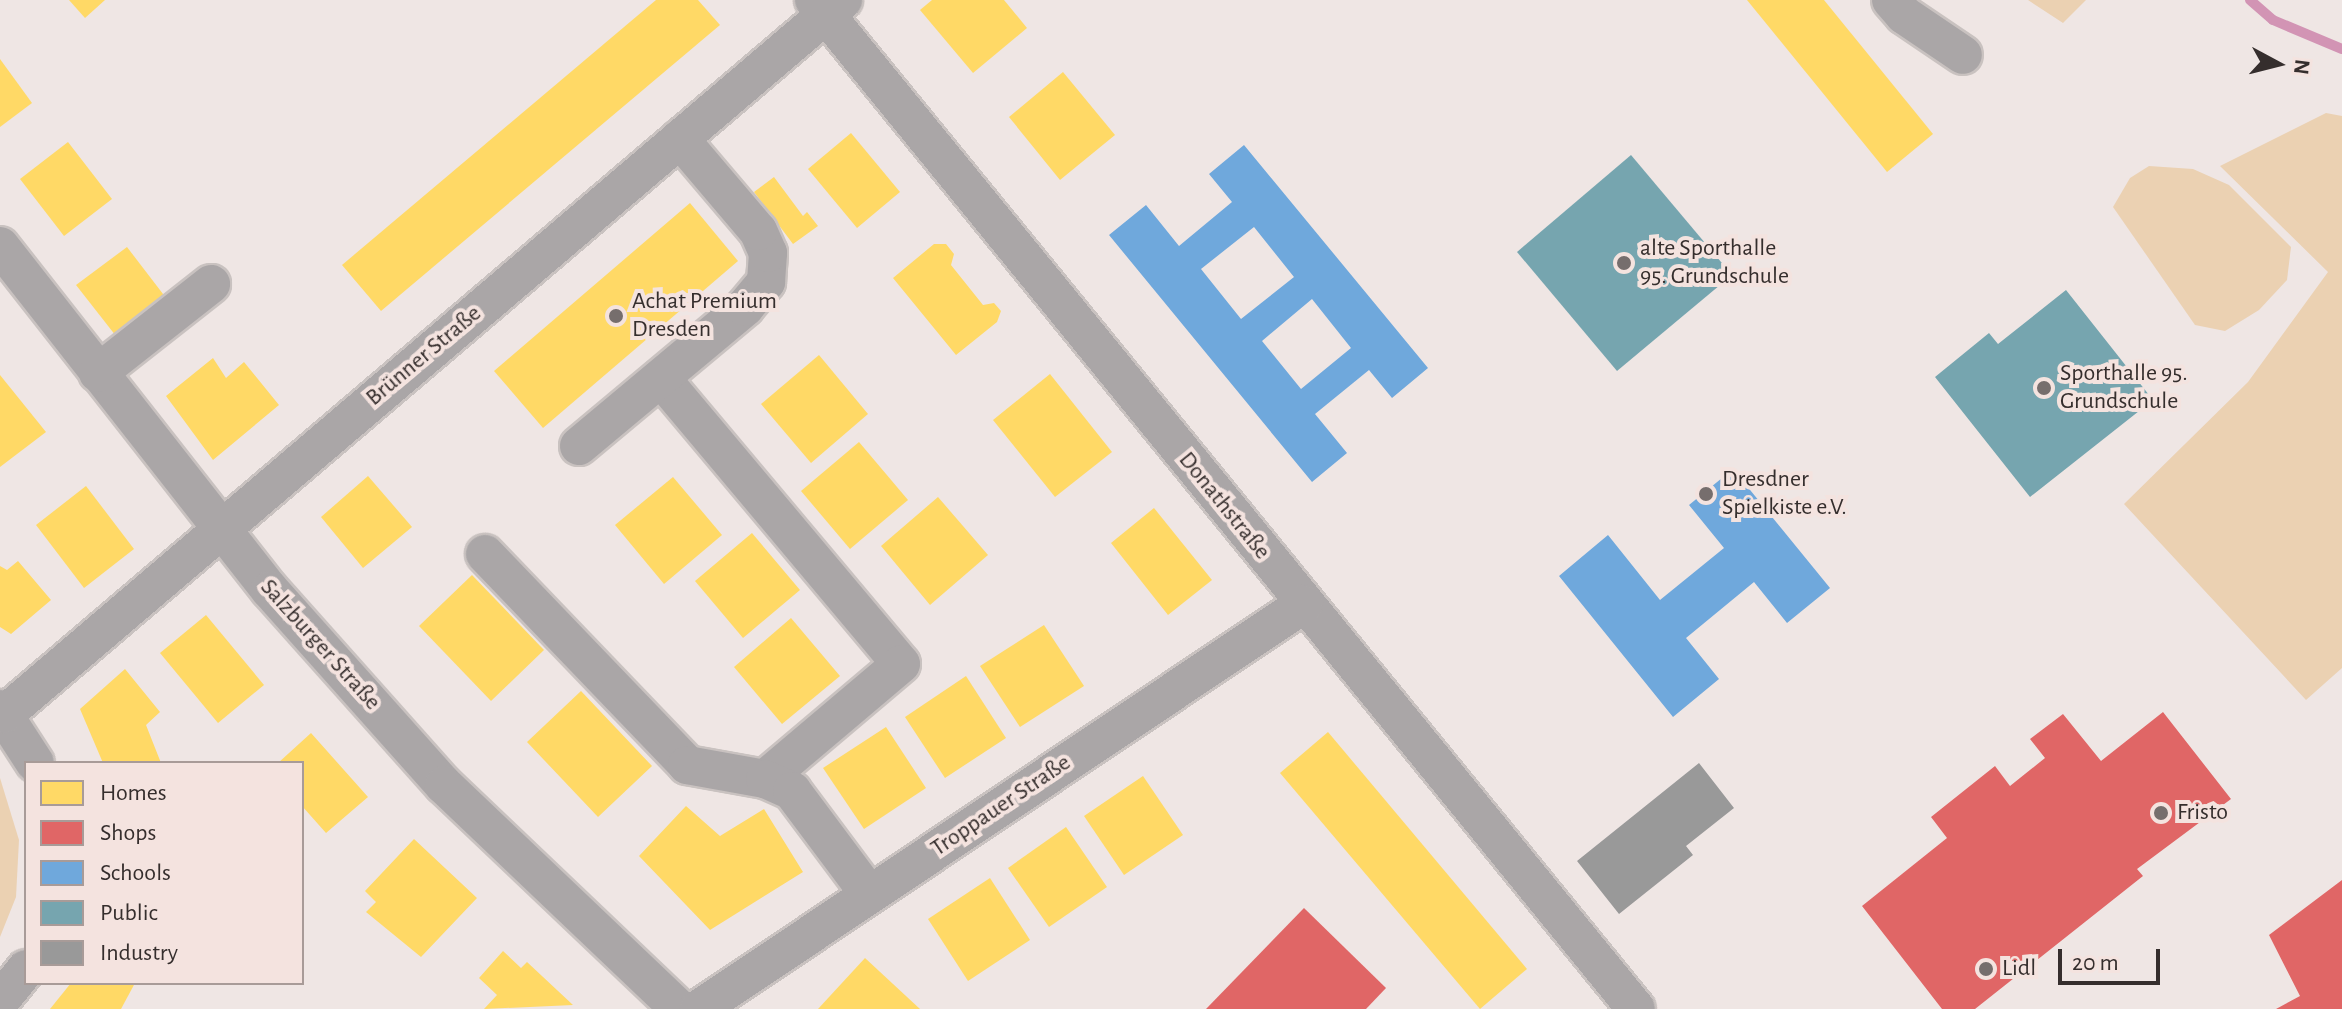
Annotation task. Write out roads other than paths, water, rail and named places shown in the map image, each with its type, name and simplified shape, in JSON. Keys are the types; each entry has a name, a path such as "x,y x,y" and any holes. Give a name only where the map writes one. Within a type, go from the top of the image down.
{"street":[{"path":"1891,0 1904,15 1963,55"},
{"name":"Brünner Straße","path":"3,711 680,139 828,5"},
{"name":"Donathstraße","path":"828,5 1304,604 1636,1009"},
{"path":"579,446 745,307 766,282 768,253 758,231 680,139"},
{"name":"Salzburger Straße","path":"0,246 220,530 444,785 679,1009"},
{"path":"98,373 211,284"},
{"path":"661,378 901,664 765,779"},
{"path":"485,554 687,765 765,779 792,791 869,894"},
{"name":"Troppauer Straße","path":"699,1009 1304,604"},
{"path":"3,711 34,761"},
{"path":"0,1001 24,971"}],"waterway":[{"path":"2250,0 2273,20 2342,49"}],"place":[{"name":"alte Sporthalle 95. Grundschule","path":"1624,263"},
{"name":"Achat Premium Dresden","path":"616,316"},
{"name":"Sporthalle 95. Grundschule","path":"2044,388"},
{"name":"Dresdner Spielkiste e.V.","path":"1706,494"},
{"name":"Fristo","path":"2161,813"},
{"name":"Lidl","path":"1986,969"}]}
